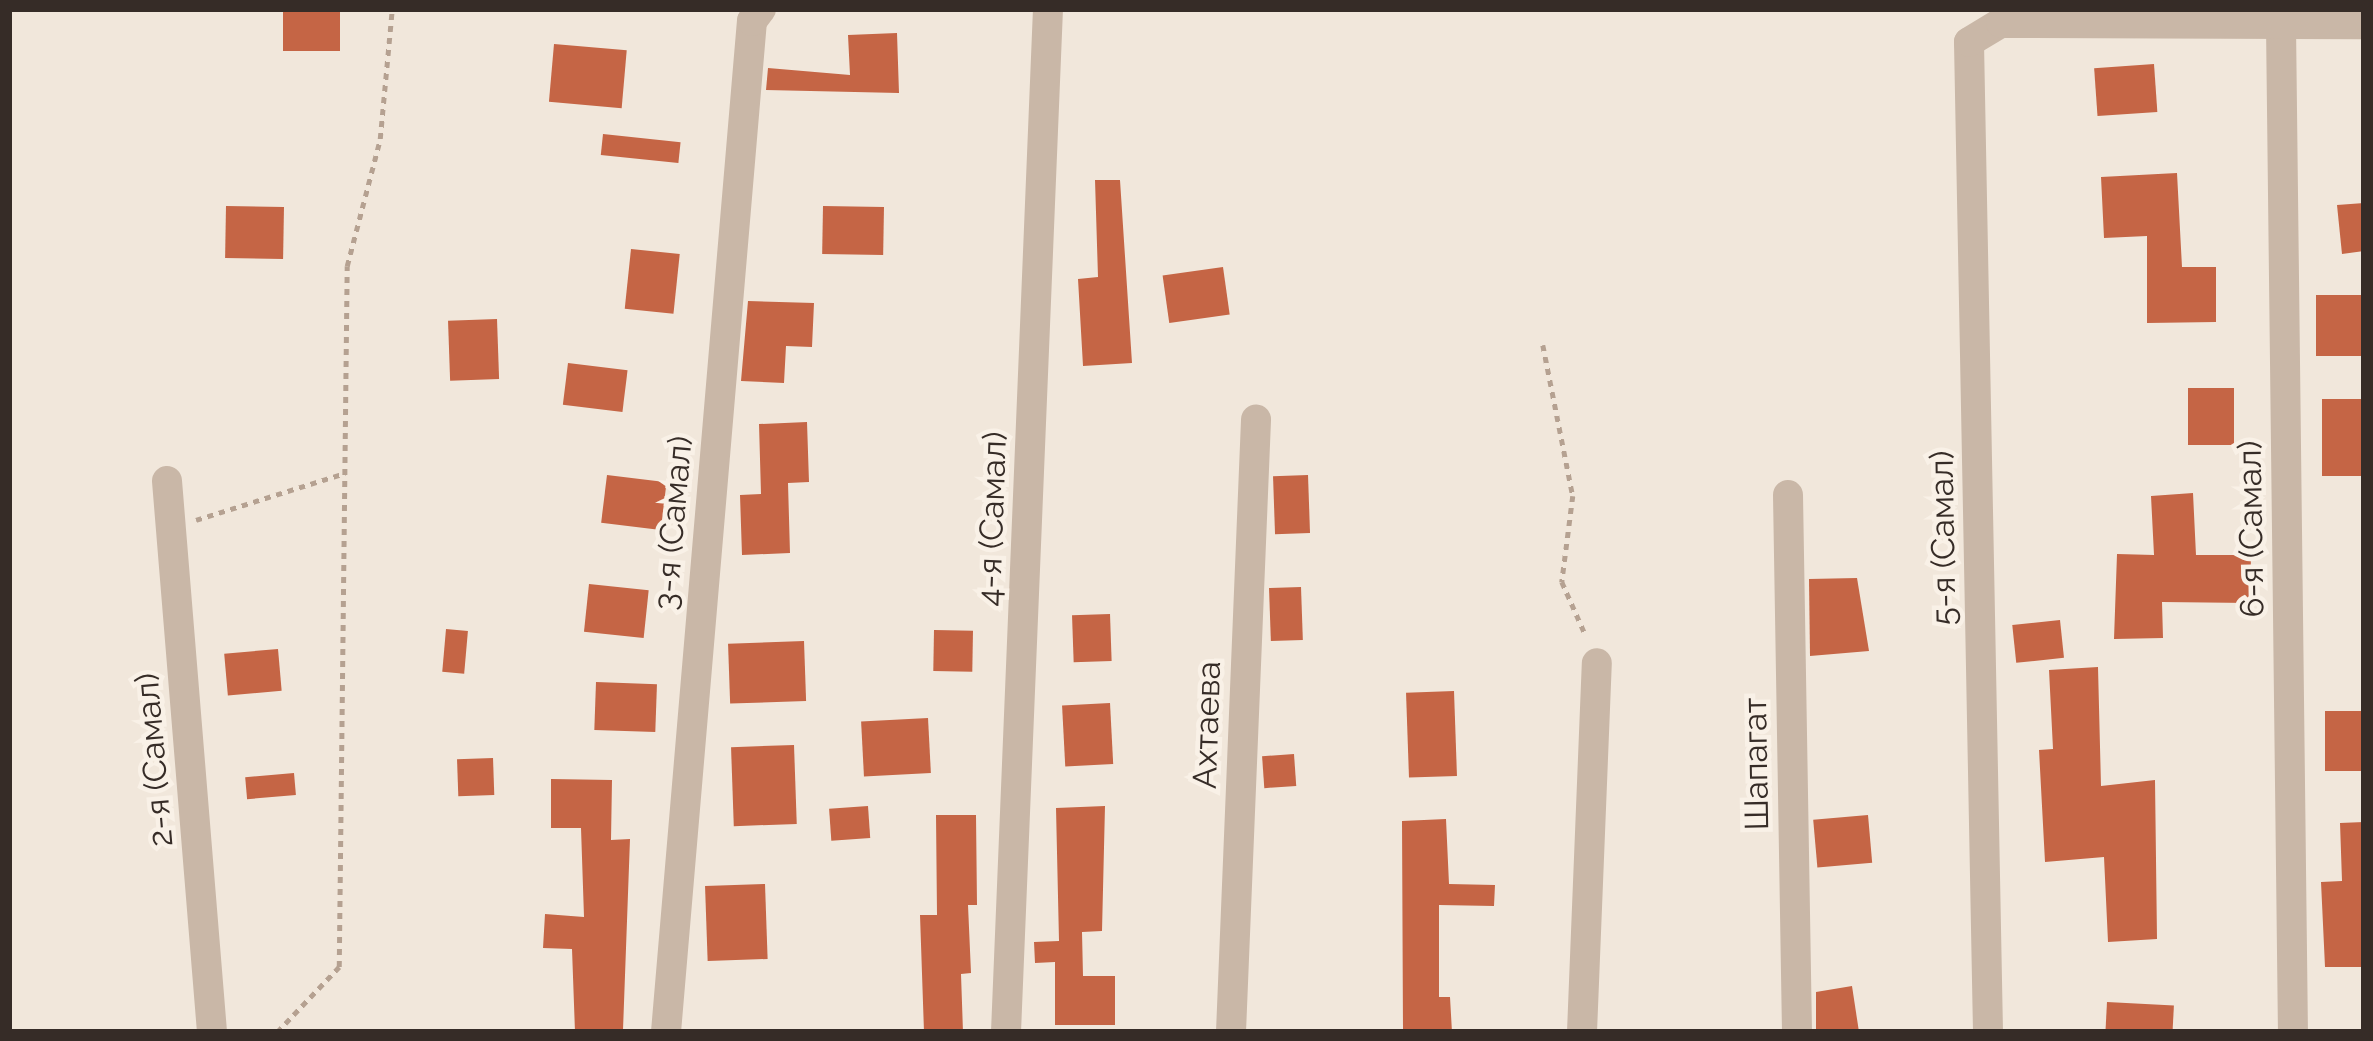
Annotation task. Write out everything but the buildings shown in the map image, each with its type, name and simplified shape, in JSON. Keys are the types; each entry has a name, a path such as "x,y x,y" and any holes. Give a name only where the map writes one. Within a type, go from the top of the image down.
{"street":[{"name":"4-я (Самал)","path":"1006,1032 1048,9"},
{"name":"3-я (Самал)","path":"666,1032 757,15"},
{"name":"5-я (Самал)","path":"1988,1032 1969,42 2001,23 2281,26"},
{"path":"2281,26 2364,24"},
{"name":"6-я (Самал)","path":"2281,26 2293,1032"},
{"name":"Ахтаева","path":"1231,1032 1256,420"},
{"name":"2-я (Самал)","path":"167,481 212,1032"},
{"name":"Шапагат","path":"1788,495 1797,1032"},
{"path":"1582,1032 1597,663"}],"path":[{"path":"277,1032 339,967 347,266 380,140 392,9"},
{"path":"1543,345 1573,496 1562,582 1597,663"},
{"path":"171,528 345,473"}]}
